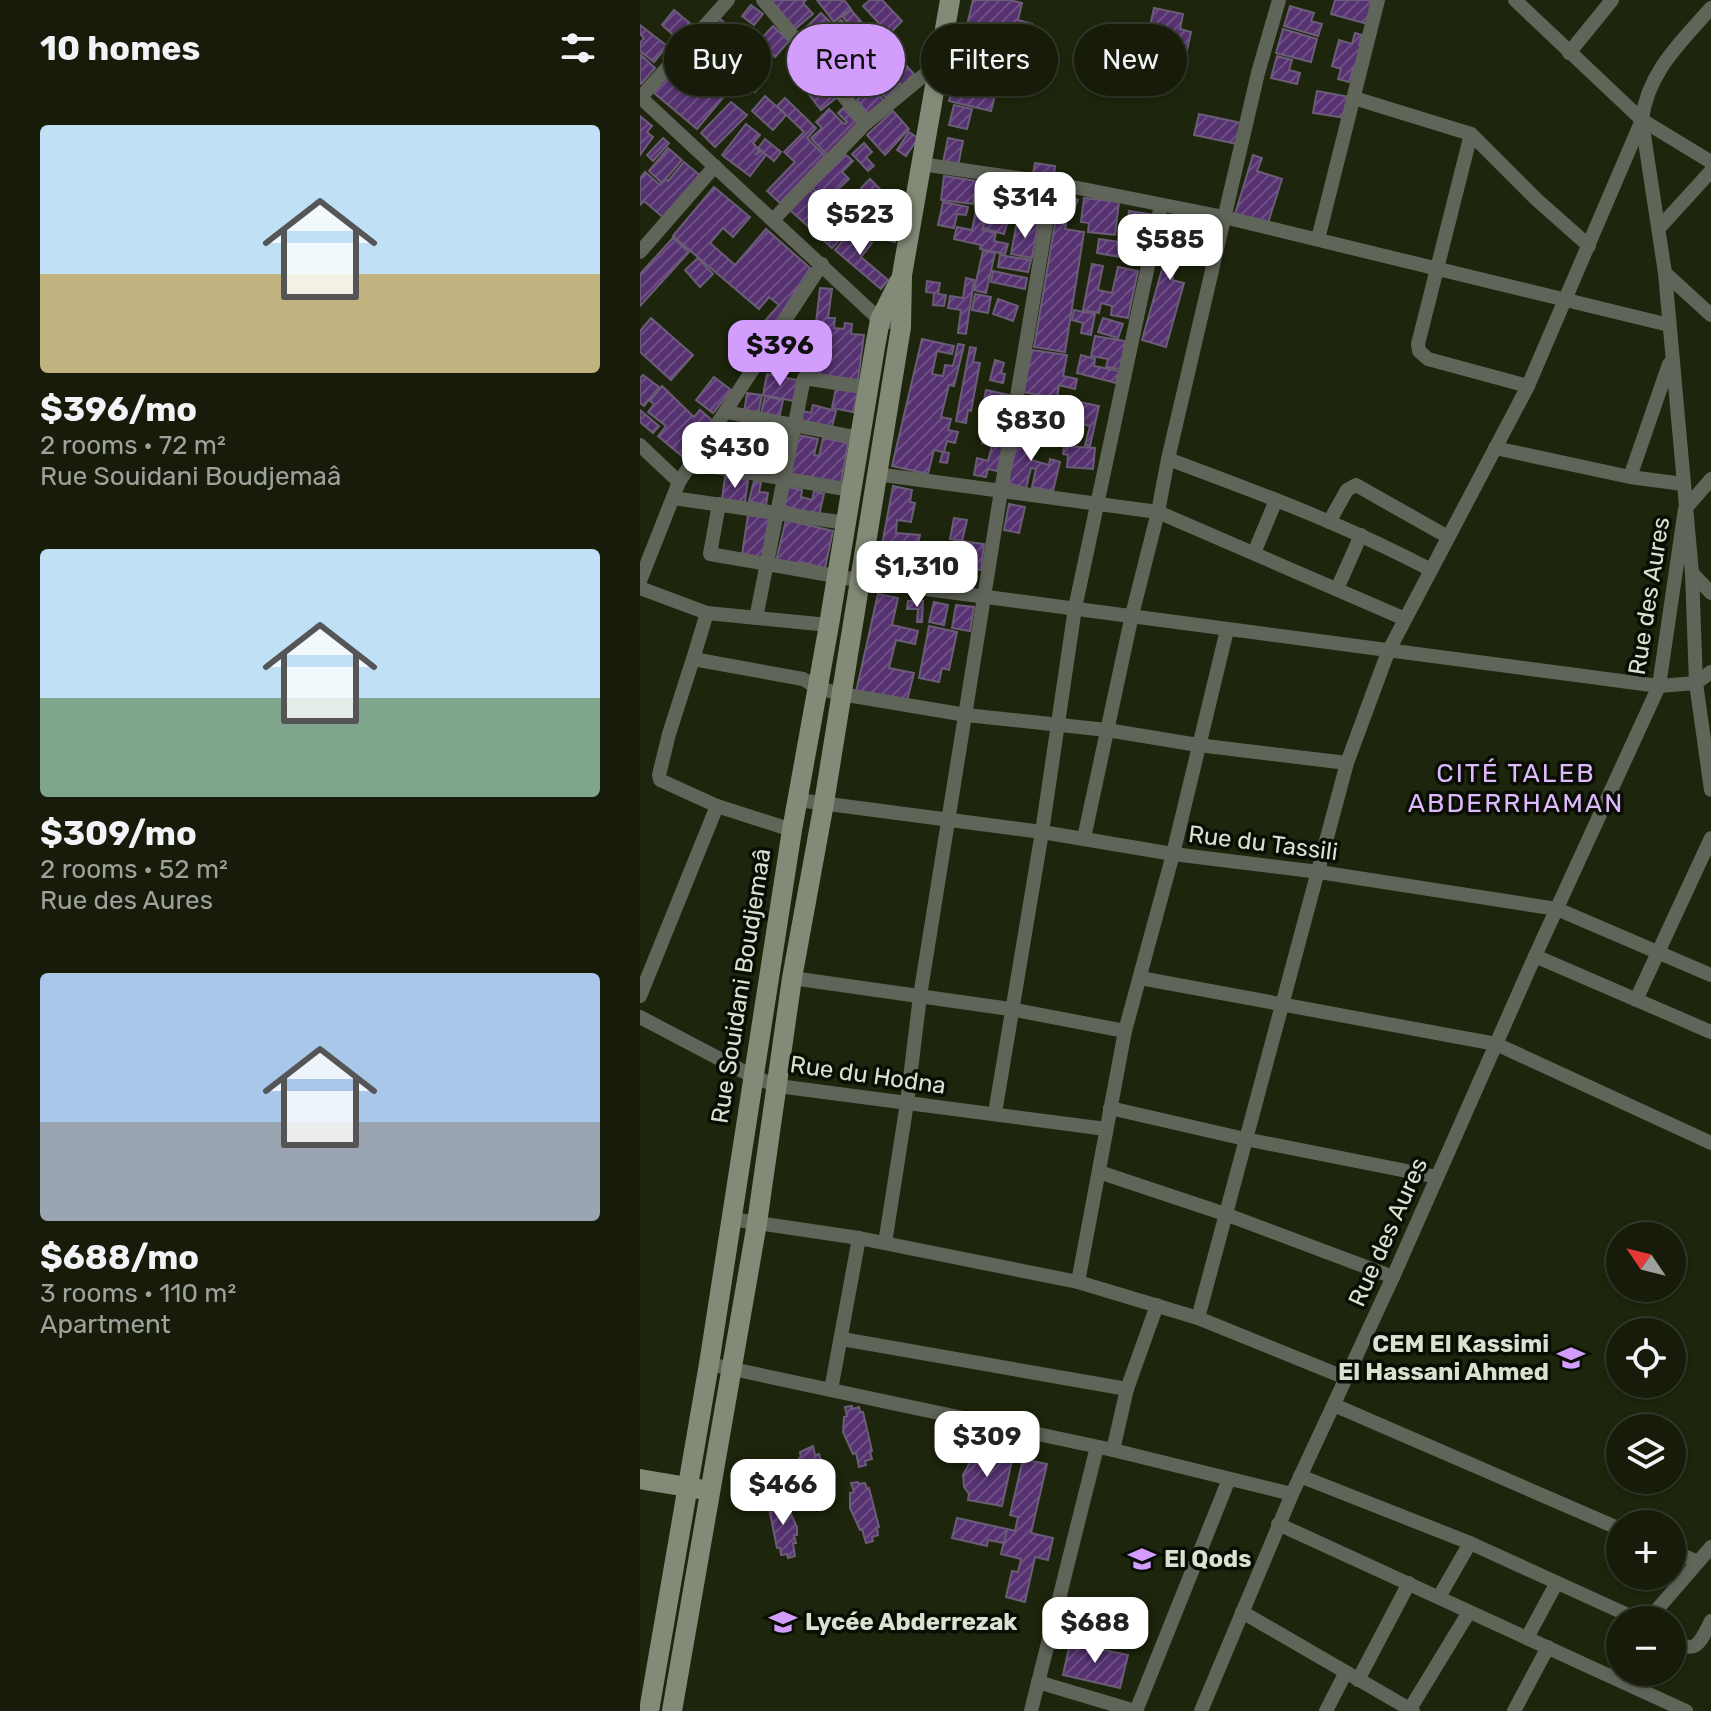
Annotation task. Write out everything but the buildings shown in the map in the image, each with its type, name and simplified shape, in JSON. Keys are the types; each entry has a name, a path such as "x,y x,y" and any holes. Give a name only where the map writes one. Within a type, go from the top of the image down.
{"main road":[{"name":"Rue Souidani Boudjemaâ","path":"946,24 950,0"},
{"name":"Rue Souidani Boudjemaâ","path":"672,1711 757,1223 792,978 824,803 901,327 902,275 934,96"},
{"name":"Rue Souidani Boudjemaâ","path":"649,1711 709,1364 792,830 868,388 880,320 902,275"},
{"path":"640,1479 709,1490"},
{"path":"655,1679 676,1682"}],"street":[{"path":"728,0 640,97 880,320 901,327"},
{"path":"763,0 866,123"},
{"path":"1084,838 1224,217 1258,73 1279,0"},
{"path":"1318,239 1378,0"},
{"path":"1515,0 1642,120 1711,162"},
{"path":"1569,53 1612,0"},
{"path":"1709,15 1663,63 1644,98 1642,120 1665,273 1692,573 1696,683 1711,790"},
{"path":"773,220 866,123 921,78"},
{"path":"1354,98 1471,134 1589,246"},
{"path":"1198,1318 1347,763 1388,652 1528,386 1642,120"},
{"path":"1471,134 1418,344 1422,356 1528,386"},
{"path":"921,164 1053,183 1224,217 1669,325"},
{"path":"640,252 715,166"},
{"path":"1660,227 1711,171"},
{"path":"885,1243 920,996 1053,183"},
{"path":"995,1113 1042,832 1075,608 1161,205"},
{"path":"640,581 679,482 822,264"},
{"path":"1665,273 1711,315"},
{"path":"1630,477 1671,357"},
{"path":"756,618 804,378 868,388"},
{"path":"726,412 860,438"},
{"path":"640,445 679,482"},
{"path":"1495,448 1630,477 1683,484"},
{"path":"1168,459 1361,535 1431,570"},
{"path":"692,463 851,490"},
{"path":"876,474 1158,512 1405,619"},
{"name":"Rue des Aures","path":"1201,1711 1278,1524 1393,1277 1659,686 1685,509 1711,481"},
{"path":"1329,522 1347,490 1356,485 1448,537"},
{"path":"673,498 846,523"},
{"path":"1254,553 1276,500"},
{"path":"719,504 710,554 858,580 1659,686 1696,683 1711,672"},
{"path":"1337,589 1361,535"},
{"path":"1692,573 1711,593"},
{"path":"640,588 707,613 829,625"},
{"path":"707,613 659,775 664,783 717,806 792,830"},
{"path":"1078,1282 1125,1031 1173,854 1227,630"},
{"path":"693,659 803,679 818,688 841,694 966,715 1107,730 1198,745 1347,763"},
{"name":"Rue du Tassili","path":"798,800 1084,838 1173,854 1319,872 1557,909 1711,975"},
{"path":"640,996 717,806"},
{"path":"1636,1000 1711,838"},
{"path":"1535,956 1711,1032"},
{"path":"792,978 1010,1009 1125,1031"},
{"path":"1140,978 1496,1044 1711,1143"},
{"name":"Rue du Hodna","path":"640,1017 754,1077 778,1086 1106,1129"},
{"path":"1110,1108 1245,1139 1437,1177"},
{"path":"1099,1172 1225,1214 1393,1277"},
{"path":"731,1219 859,1238 1078,1282 1198,1318 1346,1378"},
{"path":"831,1390 859,1238"},
{"path":"1113,1450 1127,1389 1157,1305"},
{"path":"842,1339 1127,1389"},
{"path":"709,1364 1113,1450 1292,1494"},
{"path":"1334,1405 1606,1523"},
{"path":"1031,1711 1097,1447"},
{"path":"1300,1476 1470,1543 1607,1606"},
{"path":"1038,1682 1135,1711 1229,1479"},
{"path":"1278,1524 1686,1711"},
{"path":"1439,1597 1470,1543"},
{"path":"1660,1606 1711,1547"},
{"path":"1686,1557 1698,1562"},
{"path":"1326,1711 1352,1676 1409,1583"},
{"path":"1527,1638 1556,1584"},
{"path":"1242,1612 1352,1676 1391,1706 1412,1710 1469,1612"},
{"path":"1686,1647 1693,1648 1701,1642 1711,1621"},
{"path":"1514,1711 1548,1647"}],"place":[{"name":"CEM El Kassimi El Hassani Ahmed","path":"1571,1358"},
{"name":"El Qods","path":"1142,1559"},
{"name":"Lycée Abderrezak","path":"783,1622"}],"district":[{"name":"CITÉ TALEB ABDERRHAMAN","path":"1516,788"}]}
